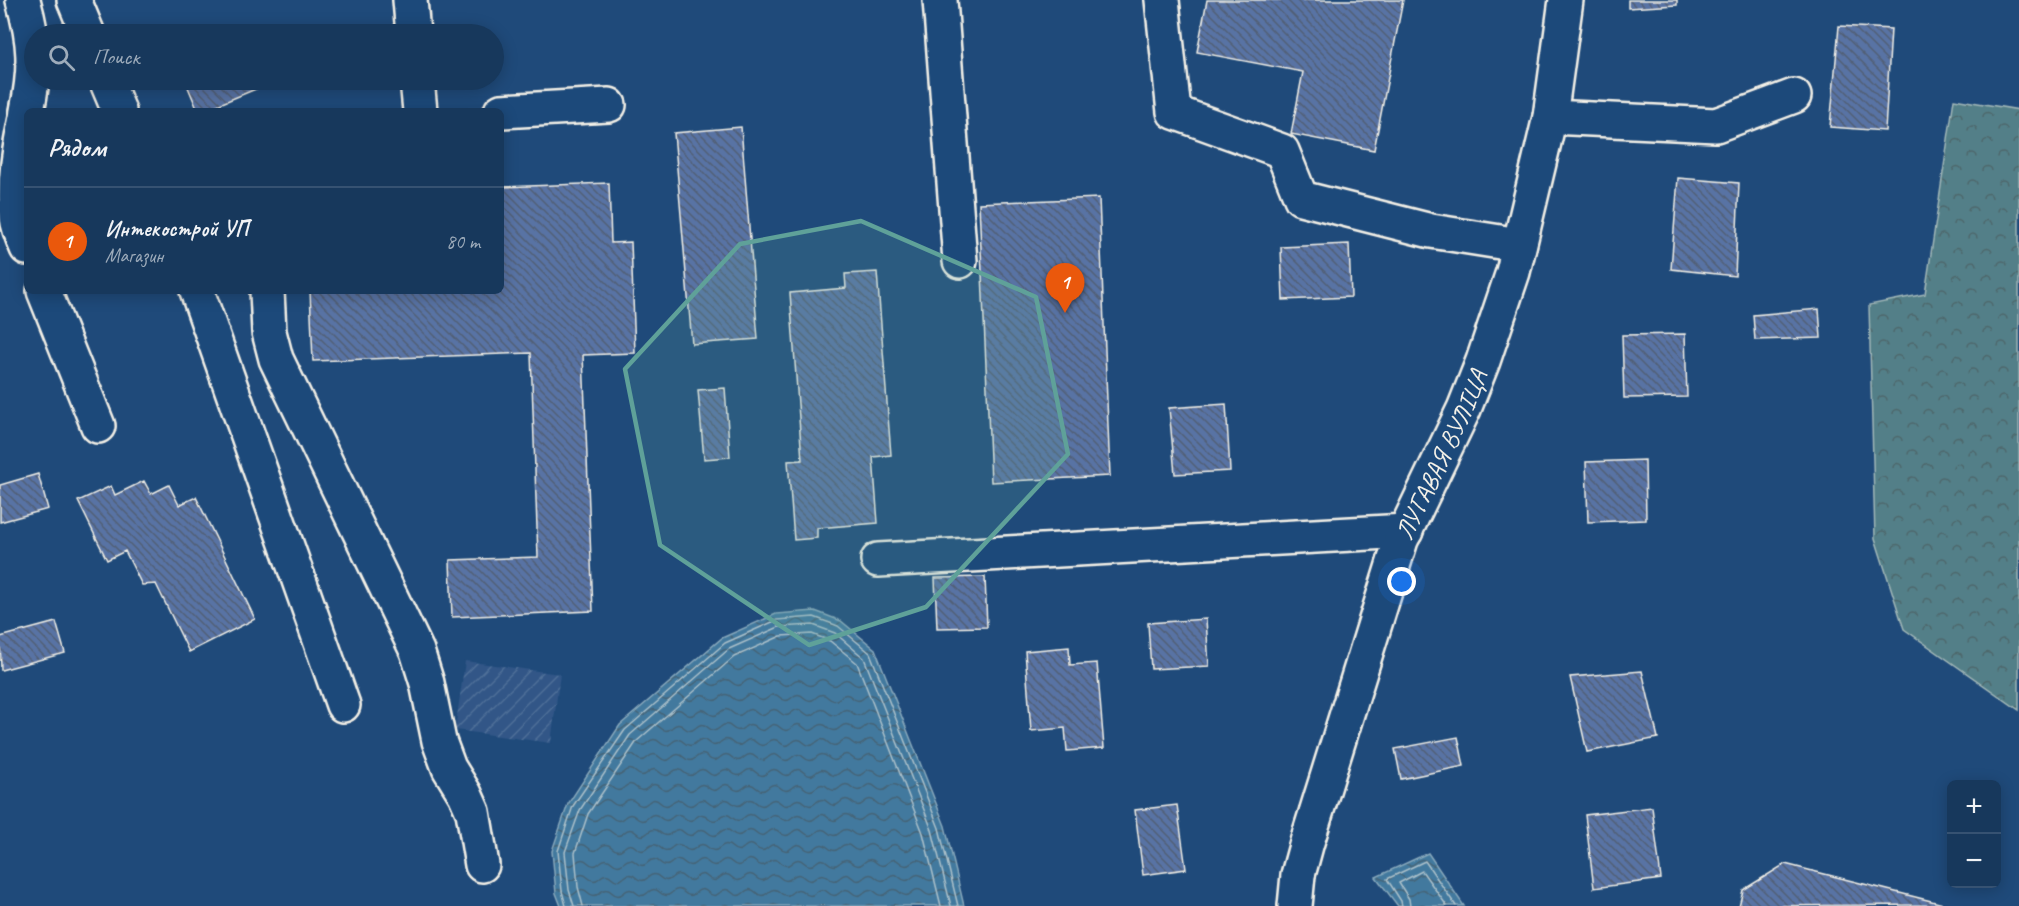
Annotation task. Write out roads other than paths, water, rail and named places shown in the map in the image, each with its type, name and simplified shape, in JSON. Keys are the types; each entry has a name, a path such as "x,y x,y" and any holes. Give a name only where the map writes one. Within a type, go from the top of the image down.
{"street":[{"path":"22,0 27,24"},
{"path":"74,0 84,24"},
{"path":"410,0 412,24"},
{"path":"940,0 960,261"},
{"path":"1162,0 1174,112 1282,151 1300,198 1431,231 1519,245"},
{"name":"ЛУГАВАЯ ВУЛІЦА","path":"1295,906 1298,875 1306,842 1406,531 1464,409 1484,361 1513,272 1550,117 1566,0"},
{"path":"28,108 32,90"},
{"path":"110,90 118,108"},
{"path":"418,90 420,108"},
{"path":"1550,117 1716,125 1794,96"},
{"path":"504,111 609,105"},
{"path":"24,128 17,191 17,218 24,239"},
{"path":"45,294 98,426"},
{"path":"198,294 343,705"},
{"path":"267,294 268,332 276,359 417,651 427,683 439,741 449,768 473,812 482,865"},
{"path":"878,560 1406,531"}],"water":[{"path":"815,611 841,621 875,649 945,826 964,906 561,906 556,893 552,851 568,804 620,725 722,638 776,614"},
{"path":"1428,853 1464,906 1398,906 1376,877"}],"place":[{"name":"Интекострой УП","path":"1065,313"}]}
